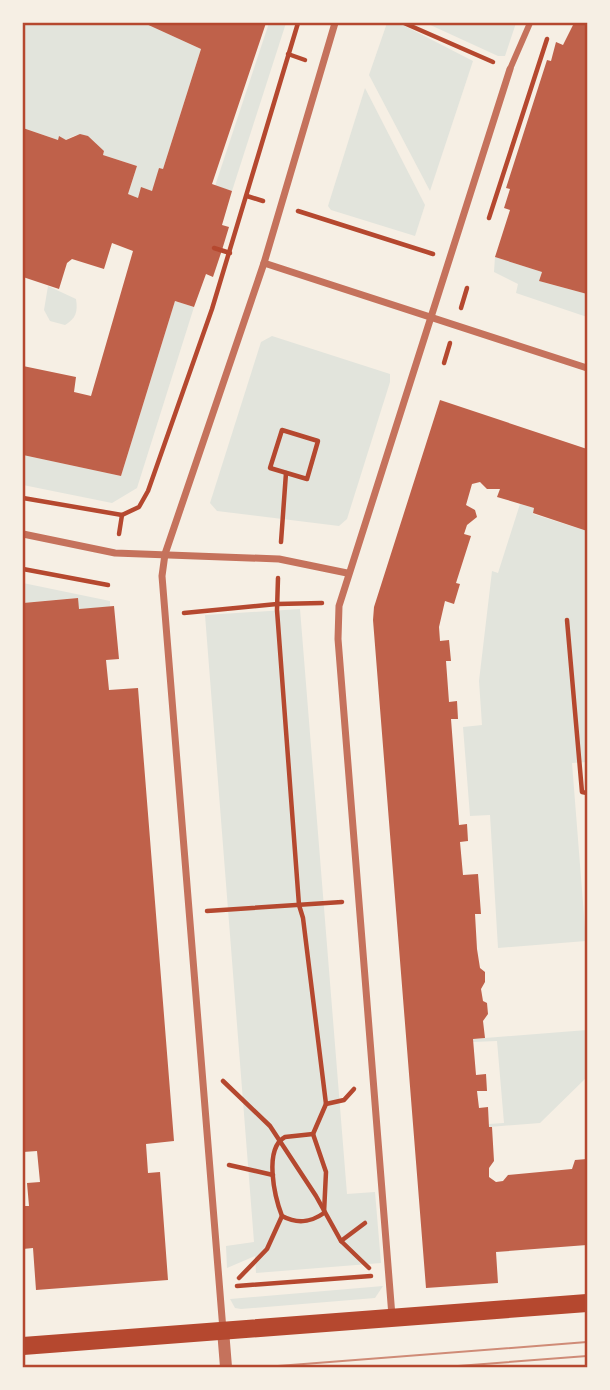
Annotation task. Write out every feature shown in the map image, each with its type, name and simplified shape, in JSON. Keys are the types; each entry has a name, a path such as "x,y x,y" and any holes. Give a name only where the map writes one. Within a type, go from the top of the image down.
{"main road":[{"path":"23,1346 587,1303"}],"street":[{"path":"226,1367 163,614 165,554 264,263 335,23"},
{"path":"392,1317 338,639 340,606 347,573 510,69 530,23"},
{"path":"264,263 587,369"},
{"path":"23,534 115,553 279,559 347,573"}],"path":[{"path":"23,498 122,514 139,507 148,491 230,253 298,23"},
{"path":"404,23 510,69 535,77"},
{"path":"489,218 551,26"},
{"path":"247,196 449,258"},
{"path":"214,248 230,253"},
{"path":"282,430 318,441 307,479 286,473 270,468 282,430"},
{"path":"286,473 277,604 299,905 303,918 326,1104 313,1135 326,1172 324,1213"},
{"path":"23,569 108,586"},
{"path":"163,614 277,604"},
{"path":"567,620 582,792 587,793"},
{"path":"188,913 359,901"},
{"path":"200,1060 262,1117 341,1241 362,1264 382,1275 229,1286 267,1249 282,1216"},
{"path":"326,1104 344,1100 373,1069"},
{"path":"279,1140 313,1135"},
{"path":"279,1140 273,1175 274,1195 282,1216 291,1221 305,1222 324,1213"},
{"path":"208,1161 273,1175"},
{"path":"341,1241 362,1224 385,1219"}],"shaded area":[{"path":"23,23 144,23 201,49 163,169 152,191 138,198 128,194 137,166 103,155 104,151 83,136 73,136 66,140 59,137 58,140 23,128"},
{"path":"269,23 286,23 232,191 215,186"},
{"path":"387,23 399,23 473,61 430,191 369,75"},
{"path":"426,23 516,23 505,56 498,56"},
{"path":"365,88 425,205 415,236 331,210 328,206"},
{"path":"495,257 542,272 539,281 587,294 587,317 516,293 518,284 494,272"},
{"path":"48,286 76,299 75,314 65,325 50,321 44,310"},
{"path":"175,301 194,307 137,488 112,503 23,485 23,455 121,476"},
{"path":"272,336 390,374 390,382 347,519 339,526 217,511 210,503 261,342"},
{"path":"520,504 534,508 533,514 587,531 587,762 572,763 586,941 498,948 490,815 470,816 463,727 482,725 479,681 492,571 498,573"},
{"path":"23,583 110,601 110,607 79,609 77,598 23,603"},
{"path":"300,609 347,1194 375,1192 381,1263 256,1273 255,1256 227,1268 226,1246 254,1242 205,615"},
{"path":"587,1030 587,1077 540,1123 489,1127 489,1124 504,1123 497,1041 473,1042 473,1039"},
{"path":"383,1286 375,1298 241,1309 235,1308 230,1299"}],"building":[{"path":"144,23 266,23 212,184 232,191 222,225 229,227 222,250 213,277 206,274 194,307 175,301 121,476 23,455 23,366 76,377 74,392 91,396 133,251 112,243 104,269 72,259 67,263 59,289 23,277 23,128 58,140 59,136 66,140 80,134 88,136 104,151 103,155 137,166 128,194 138,198 141,187 152,191 159,168 163,169 201,49"},
{"path":"574,23 587,23 587,294 539,281 542,272 495,257 510,210 504,208 510,189 506,188 547,60 551,61 556,42 563,45"},
{"path":"440,400 587,449 587,531 533,513 534,508 497,497 500,489 487,489 480,482 472,484 466,505 475,510 477,517 467,525 464,534 471,536 456,583 460,584 454,604 445,601 439,627 440,641 449,640 451,661 446,661 449,702 457,701 458,719 451,719 459,825 467,824 468,841 460,842 463,875 478,874 481,914 475,914 477,949 480,968 485,972 485,982 481,989 488,1014 483,1021 485,1038 473,1039 476,1075 486,1074 487,1091 477,1091 479,1108 488,1107 489,1127 492,1127 494,1161 489,1168 489,1177 496,1182 503,1181 508,1175 572,1169 575,1160 587,1159 587,1245 496,1252 498,1283 426,1288 373,620 374,607"},
{"path":"78,598 79,609 114,606 119,659 106,660 109,690 138,688 174,1141 146,1144 148,1173 160,1172 168,1280 36,1290 33,1248 23,1249 23,1206 29,1206 27,1183 40,1182 37,1151 23,1152 23,603"}],"tram line":[{"path":"265,1367 587,1342"},
{"path":"445,1367 587,1356"}]}
